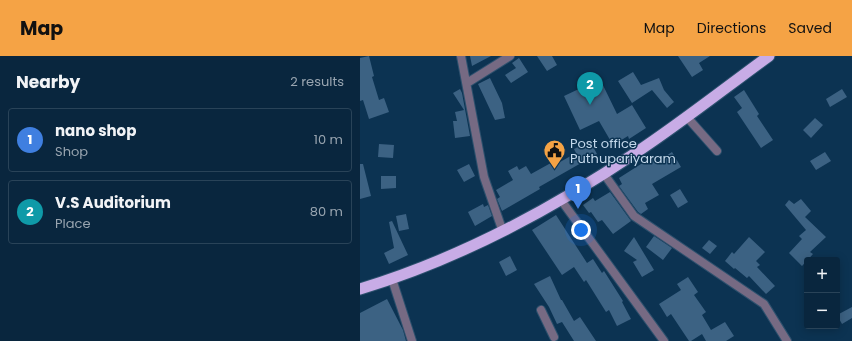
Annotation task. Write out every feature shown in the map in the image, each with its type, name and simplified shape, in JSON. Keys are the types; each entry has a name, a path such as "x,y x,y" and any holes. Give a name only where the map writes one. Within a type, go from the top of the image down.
{"highway":[{"path":"360,289 392,279 444,259 503,232 561,200 638,152 769,56"}],"street":[{"path":"461,56 484,177 503,232"},
{"path":"466,84 510,56"},
{"path":"686,116 717,151"},
{"path":"604,174 634,216 764,304 787,341"},
{"path":"561,200 664,341"},
{"path":"392,279 412,341"},
{"path":"541,310 556,339 546,341"}],"building":[{"path":"369,56 374,76 372,77 379,100 384,98 389,112 369,119 363,100 360,101 360,58"},
{"path":"470,56 491,56 472,66"},
{"path":"537,56 552,56 557,65 547,71"},
{"path":"678,56 710,56 699,63 703,70 692,77"},
{"path":"519,58 528,72 511,83 505,75 516,68 512,63"},
{"path":"633,72 641,85 659,78 664,90 674,102 667,108 652,90 632,103 618,81"},
{"path":"490,78 502,103 505,118 495,120 478,84"},
{"path":"600,79 617,114 632,105 646,128 629,139 628,136 613,145 599,121 580,130 564,96"},
{"path":"460,89 470,136 455,138 453,121 457,121 455,112 464,110 453,93"},
{"path":"842,89 847,97 830,107 826,99"},
{"path":"744,90 759,114 757,116 773,140 761,148 737,112 742,108 734,97"},
{"path":"815,118 823,125 811,138 803,130"},
{"path":"590,141 597,154 539,187 540,189 502,211 497,199 500,197 496,190 513,180 508,171 517,166 519,170 526,166 531,174 558,159 560,162 576,153 574,149"},
{"path":"379,144 394,145 393,158 378,157"},
{"path":"672,152 681,167 652,184 659,195 645,203 648,209 641,214 619,186 622,184 619,178 652,157 655,163"},
{"path":"825,152 831,161 816,170 810,161"},
{"path":"360,164 363,164 371,196 360,199"},
{"path":"469,164 475,176 464,182 457,170"},
{"path":"381,176 396,176 396,188 381,189"},
{"path":"680,189 688,202 678,208 670,195"},
{"path":"610,192 631,221 613,234 602,220 598,222 591,212 589,213 583,205 593,198 595,201"},
{"path":"801,199 811,211 805,217 826,237 810,252 813,254 810,257 804,257 804,264 802,266 789,253 802,239 799,236 806,230 785,205 789,200 794,204"},
{"path":"483,204 484,207 488,205 492,216 475,226 468,212"},
{"path":"406,214 409,229 399,231 396,216"},
{"path":"556,215 587,263 593,259 602,273 604,271 623,301 622,302 631,319 617,326 609,310 606,312 586,280 584,282 574,267 562,275 532,230"},
{"path":"392,221 408,255 389,264 384,253 394,248 389,222"},
{"path":"654,236 672,248 663,260 646,247"},
{"path":"634,237 654,270 642,277 633,262 637,260 624,251"},
{"path":"749,237 765,252 756,261 760,265 757,267 775,286 766,294 749,276 747,278 725,261 732,252 734,254"},
{"path":"709,240 717,246 710,254 702,248"},
{"path":"510,256 517,270 506,276 499,262"},
{"path":"550,276 561,300 574,321 580,317 596,341 574,341 562,322 557,324 549,307 534,284"},
{"path":"688,277 698,292 694,295 706,312 702,315 711,330 725,322 734,336 726,341 706,341 702,334 689,341 671,314 667,317 659,304 681,290 677,284"},
{"path":"387,299 403,330 406,341 360,341 360,313"},
{"path":"852,307 852,318 842,324 840,320 840,313"}],"place":[{"name":"V.S Auditorium","path":"590,105"},
{"name":"Post office Puthupariyaram","path":"554,170"},
{"name":"nano shop","path":"578,209"}]}
